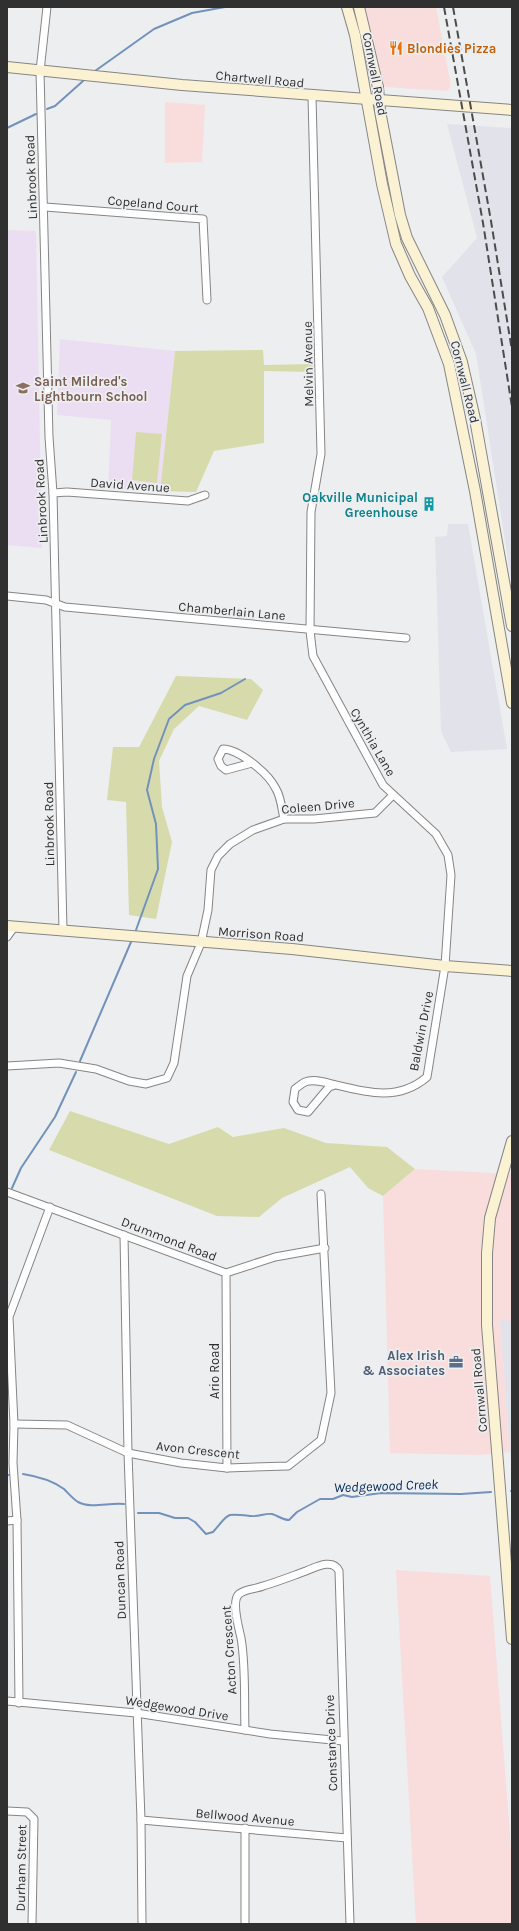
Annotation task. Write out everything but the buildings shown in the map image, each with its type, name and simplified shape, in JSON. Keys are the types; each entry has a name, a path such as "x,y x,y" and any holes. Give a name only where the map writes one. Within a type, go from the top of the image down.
{"main road":[{"name":"Cornwall Road","path":"347,7 355,34 368,99 382,184 396,244 410,276 428,308 450,364 474,483 512,703"},
{"name":"Cornwall Road","path":"359,7 364,23 400,215 407,238 445,315 462,362 475,419 512,626"},
{"name":"Chartwell Road","path":"7,67 312,97 368,99 512,110"},
{"name":"Morrison Road","path":"11,926 201,943 292,948 445,966 512,971"},
{"name":"Cornwall Road","path":"512,1141 490,1218 487,1253 487,1325 512,1639"}],"street":[{"name":"Linbrook Road","path":"47,7 40,71 45,207 49,437 53,493 56,604 63,930"},
{"name":"Melvin Avenue","path":"310,631 311,512 321,454 312,97"},
{"name":"Copeland Court","path":"45,207 203,219 207,300"},
{"name":"David Avenue","path":"53,493 67,492 188,501 204,495"},
{"name":"Chamberlain Lane","path":"7,596 46,600 65,607 310,631 406,638"},
{"name":"Cynthia Lane","path":"310,631 313,656 317,665 383,785 436,834 448,855 451,875 445,966"},
{"path":"252,762 276,788 284,819"},
{"name":"Coleen Drive","path":"8,1067 59,1063 96,1069 129,1081 146,1084 167,1078 174,1063 187,976 201,943 208,910 211,870 218,856 230,844 253,830 284,819 314,819 375,812 393,795"},
{"path":"7,937 11,926"},
{"name":"Baldwin Drive","path":"335,1085 329,1087 308,1112 298,1110 293,1102 295,1090 306,1082 323,1081 359,1092 394,1093 416,1086 427,1077 445,966"},
{"name":"Drummond Road","path":"7,1192 226,1273 275,1257 325,1248"},
{"name":"Avon Crescent","path":"14,1424 67,1425 128,1452 181,1463 227,1468 288,1466 321,1440 331,1393 325,1248 321,1194"},
{"path":"19,1702 17,1520 9,1317 50,1207"},
{"name":"Duncan Road","path":"124,1235 128,1452 136,1713 141,1820 142,1924"},
{"name":"Ario Road","path":"226,1273 227,1468"},
{"path":"7,1521 17,1520"},
{"name":"Acton Crescent","path":"245,1730 242,1643 236,1608 237,1596 247,1590 262,1587 324,1565 332,1565"},
{"name":"Constance Drive","path":"332,1565 339,1572 346,1838 350,1924"},
{"name":"Wedgewood Drive","path":"7,1701 136,1713 245,1730 343,1741"},
{"name":"Durham Street","path":"7,1811 27,1812 34,1819 32,1924"},
{"name":"Bellwood Avenue","path":"141,1820 346,1838"},
{"path":"245,1828 246,1924"}],"shaded area":[{"path":"365,7 436,7 451,86 447,91 385,87"},
{"path":"165,102 205,105 202,162 165,163"},
{"path":"447,124 512,128 512,586 476,354 442,277 477,238"},
{"name":"Saint Mildred's Lightbourn School","path":"7,230 36,231 42,548 7,545"},
{"path":"60,339 175,351 160,491 108,489 111,420 57,415"},
{"path":"448,524 468,524 507,749 451,752 441,731 435,537 447,536"},
{"path":"415,1169 512,1174 512,1321 500,1321 510,1452 479,1455 390,1453 383,1196"},
{"path":"500,1320 512,1321 512,1471 510,1452"},
{"path":"396,1570 490,1576 512,1861 512,1924 416,1924"}],"green space":[{"path":"263,350 264,365 313,364 313,372 264,371 264,443 214,451 196,492 160,491 175,351"},
{"path":"136,432 162,434 157,483 132,480"},
{"path":"176,676 251,679 263,690 247,720 199,706 174,729 159,761 162,807 172,842 156,919 129,915 126,802 107,800 113,747 139,747"},
{"path":"70,1111 169,1144 218,1127 233,1137 284,1128 326,1143 387,1147 415,1169 383,1196 368,1188 350,1167 282,1198 259,1217 217,1216 49,1150"}],"waterway":[{"path":"95,71 154,29 192,13 225,7"},
{"path":"47,109 55,106 83,81"},
{"path":"7,128 36,114"},
{"path":"136,930 158,869 156,824 147,790 154,759 169,719 185,705 221,693 245,679"},
{"path":"80,1061 131,942"},
{"path":"12,1188 21,1168 55,1117 76,1072"},
{"name":"Wedgewood Creek","path":"23,1474 50,1481 64,1489 76,1501 83,1504 124,1504"},
{"name":"Wedgewood Creek","path":"138,1513 159,1513 175,1518 188,1518 195,1522 206,1534 213,1532 228,1516 272,1514 289,1520 297,1512 320,1499 333,1499 343,1495 352,1497 381,1493 461,1494 491,1492"}],"railway":[{"path":"444,7 483,223 512,407"},
{"path":"453,7 491,221 512,351"}],"place":[{"name":"Blondies Pizza","path":"396,48"},
{"name":"Saint Mildred's Lightbourn School","path":"23,388"},
{"name":"Oakville Municipal Greenhouse","path":"429,504"},
{"name":"Alex Irish & Associates","path":"456,1362"}]}
